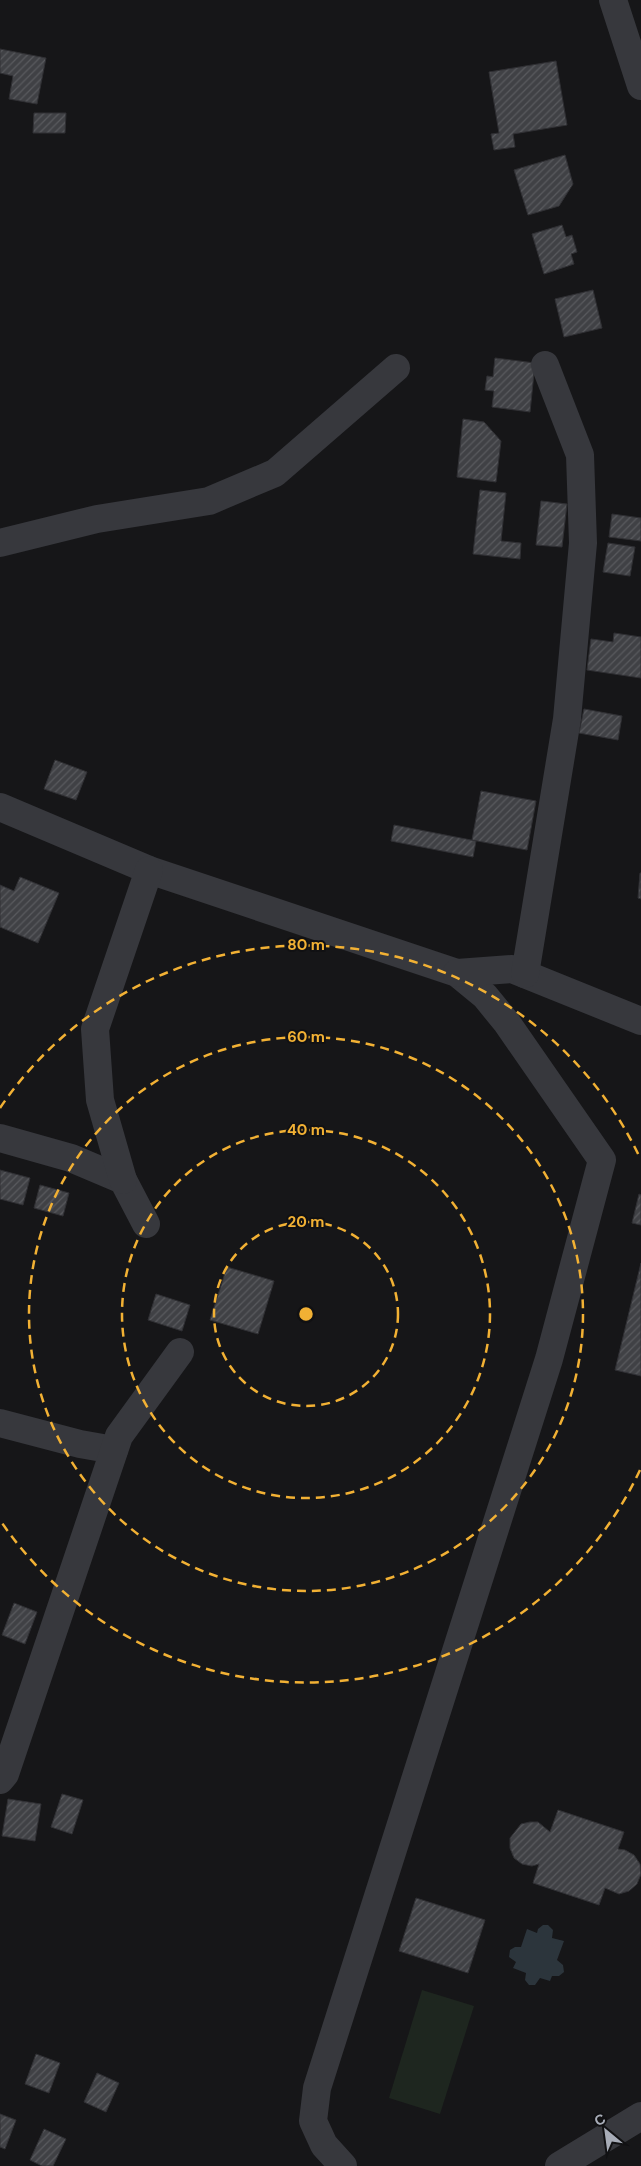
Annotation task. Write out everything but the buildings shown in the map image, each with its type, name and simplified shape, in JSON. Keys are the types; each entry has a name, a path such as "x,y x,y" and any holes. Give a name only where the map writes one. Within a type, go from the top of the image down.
{"lane":[{"path":"613,0 641,86"},
{"path":"525,974 567,719 582,543 580,455 545,364"},
{"path":"0,543 98,519 208,501 276,473 396,368"},
{"path":"0,807 149,870 457,973 485,996 506,1023 602,1160 549,1359 317,2088 313,2121 324,2145 343,2166"},
{"path":"146,1224 123,1180 100,1100 95,1028 149,870"},
{"path":"457,973 512,969 641,1021"},
{"path":"0,1138 71,1158 123,1180"},
{"path":"0,1780 5,1774 119,1436 180,1352"},
{"path":"0,1423 80,1444 114,1450"},
{"path":"559,2166 641,2116"}],"shaded area":[{"path":"543,1925 548,1925 553,1930 552,1938 564,1941 557,1960 563,1965 564,1972 559,1976 552,1976 550,1981 540,1978 535,1985 529,1985 525,1980 526,1973 513,1968 516,1962 509,1957 510,1950 515,1947 521,1947 527,1929 537,1933 538,1929"},
{"path":"422,1990 474,2006 440,2114 389,2098"}]}
